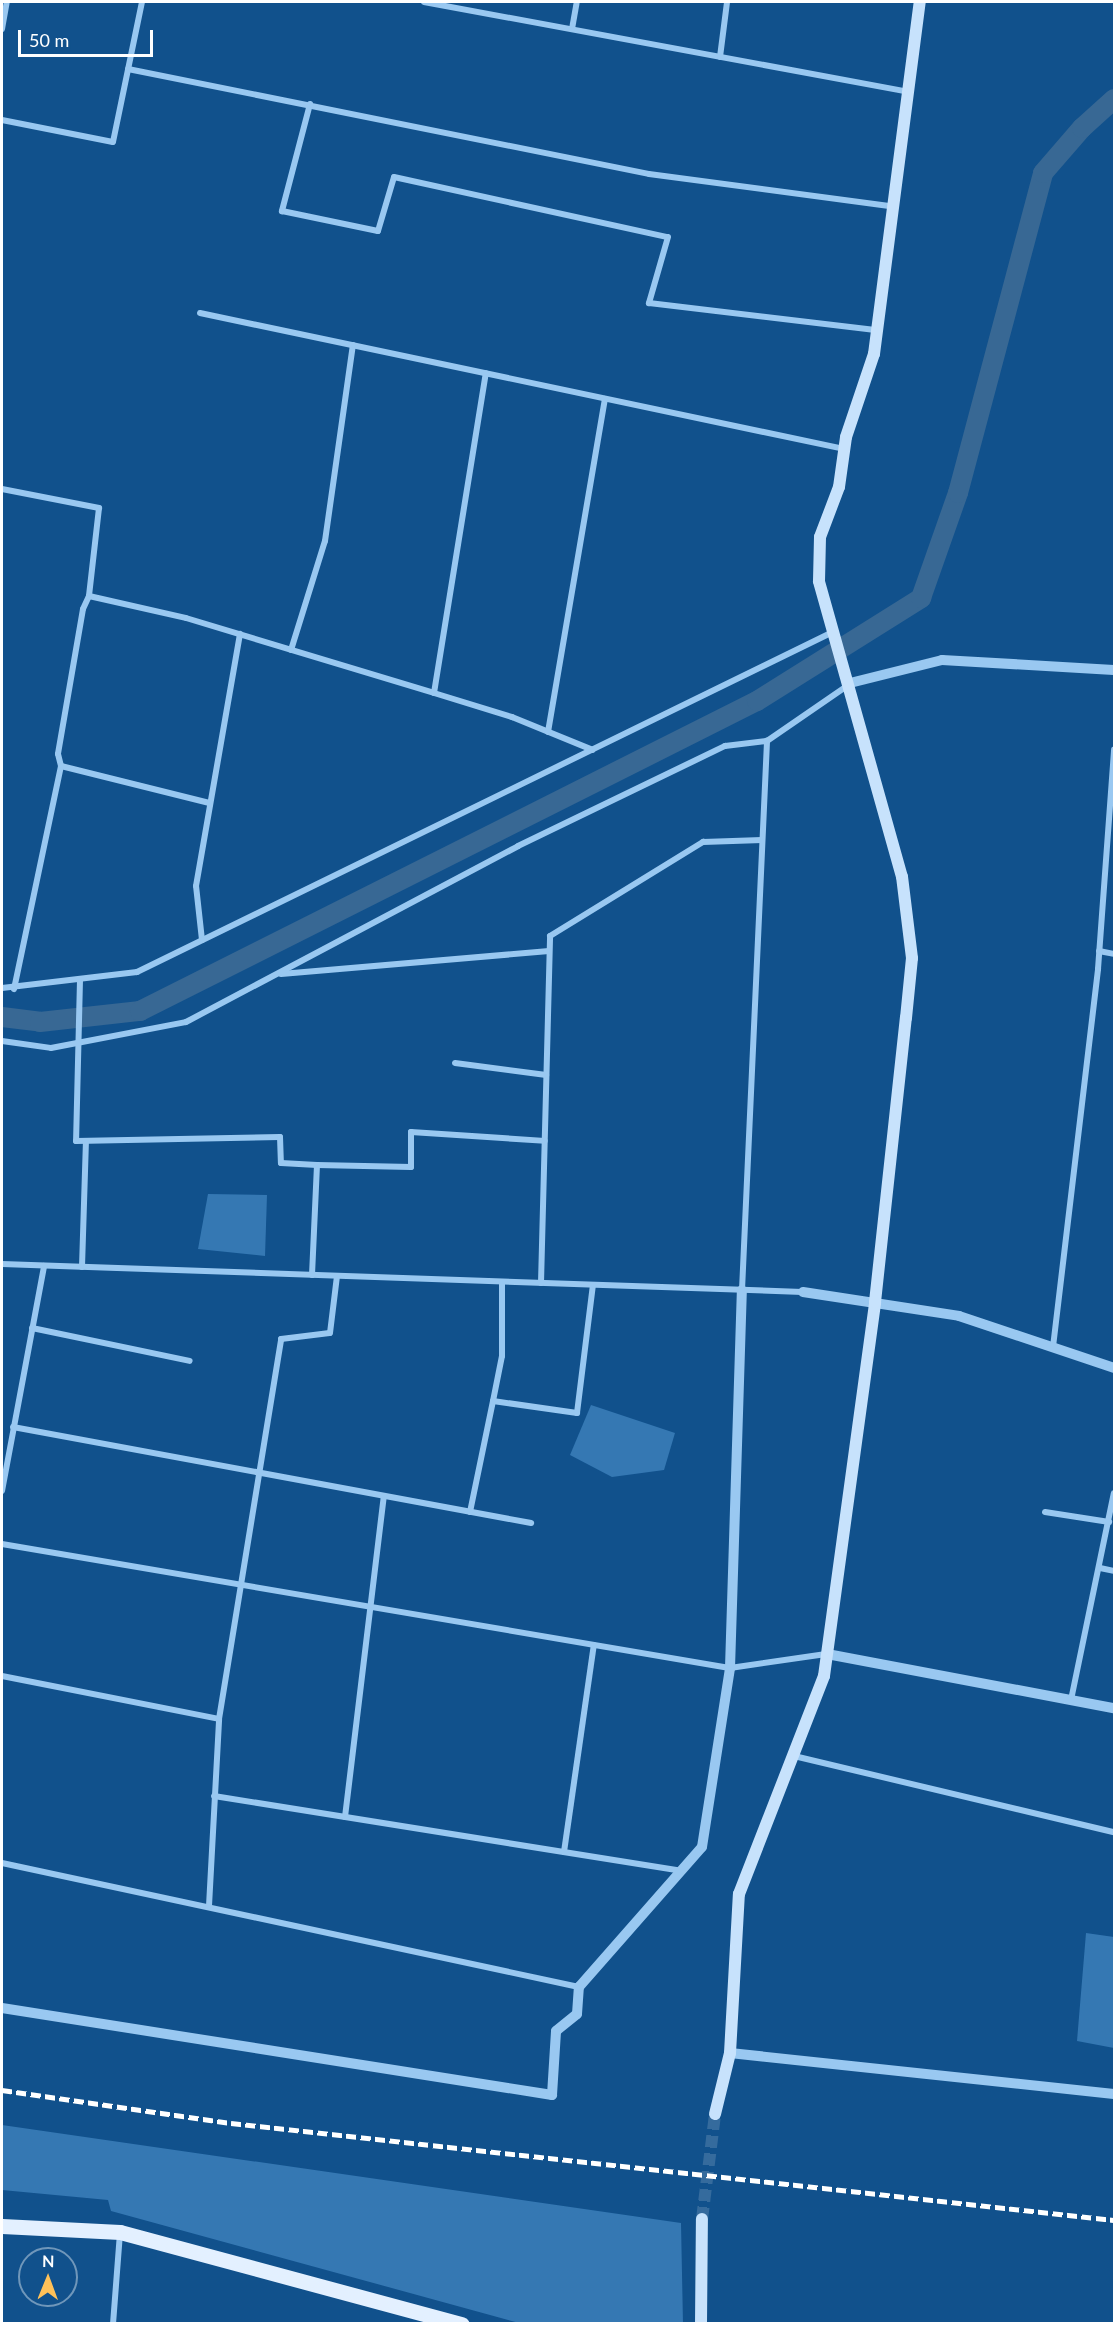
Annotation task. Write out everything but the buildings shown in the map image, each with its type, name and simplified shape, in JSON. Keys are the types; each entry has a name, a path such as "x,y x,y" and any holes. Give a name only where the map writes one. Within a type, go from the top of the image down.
{"main road":[{"path":"715,2114 730,2053 740,1894 824,1677 875,1302 912,958 902,877 836,631 819,581 820,537 839,487 844,449 877,330 895,207 920,2"},
{"path":"702,2219 702,2324"},
{"path":"2,2226 120,2232 462,2324"}],"street":[{"path":"2,29 7,2"},
{"path":"2,120 114,142 141,2"},
{"path":"424,2 910,92"},
{"path":"572,29 578,2"},
{"path":"720,57 727,2"},
{"path":"128,69 649,174 895,207"},
{"path":"310,104 282,211 378,231 394,177 668,237 650,303 877,330"},
{"path":"200,313 844,449"},
{"path":"291,650 325,541 353,345"},
{"path":"434,693 486,373"},
{"path":"548,732 605,399"},
{"path":"2,489 99,508 89,596 83,609 58,754 60,766 14,989"},
{"path":"89,596 240,634 434,693 593,750"},
{"path":"2,988 14,989 137,972 836,631"},
{"path":"202,940 195,886 240,634"},
{"path":"2,1041 51,1048 186,1022 518,846 704,756 725,746 767,741 850,683 942,660 1114,670"},
{"path":"2,2008 552,2095 556,2031 577,2014 579,1987 702,1847 730,1668 742,1290 767,741"},
{"path":"1053,1347 1099,951 1114,750"},
{"path":"60,766 209,803"},
{"path":"541,1283 550,936 703,842 762,840"},
{"path":"276,974 549,951"},
{"path":"1099,951 1114,954"},
{"path":"80,980 81,1042 76,1141 86,1143 280,1137 281,1163 411,1167 411,1132 545,1141"},
{"path":"455,1063 546,1076"},
{"path":"82,1267 86,1143"},
{"path":"312,1275 317,1165"},
{"path":"2,1264 803,1292 959,1317 1114,1368"},
{"path":"2,1491 44,1266"},
{"path":"209,1906 219,1719 243,1585 281,1339 330,1333 337,1276"},
{"path":"470,1512 502,1356 501,1282"},
{"path":"494,1401 578,1413 593,1285"},
{"path":"32,1328 190,1361"},
{"path":"13,1427 531,1523"},
{"path":"1071,1700 1114,1493"},
{"path":"345,1817 384,1496"},
{"path":"1045,1512 1109,1522"},
{"path":"2,1544 730,1668 827,1654 1114,1708"},
{"path":"1100,1568 1114,1571"},
{"path":"564,1852 594,1645"},
{"path":"2,1677 219,1719"},
{"path":"794,1756 1114,1832"},
{"path":"214,1796 681,1871"},
{"path":"2,1863 579,1987"},
{"path":"730,2053 1114,2094"},
{"path":"113,2324 120,2232"}],"waterway":[{"path":"2,1017 40,1022 140,1011 757,701 921,598 958,493 1043,173 1082,128 1114,99"}],"tunnel":[{"path":"702,2219 715,2114"}],"railway":[{"path":"2,2090 231,2123 1114,2220"}]}
